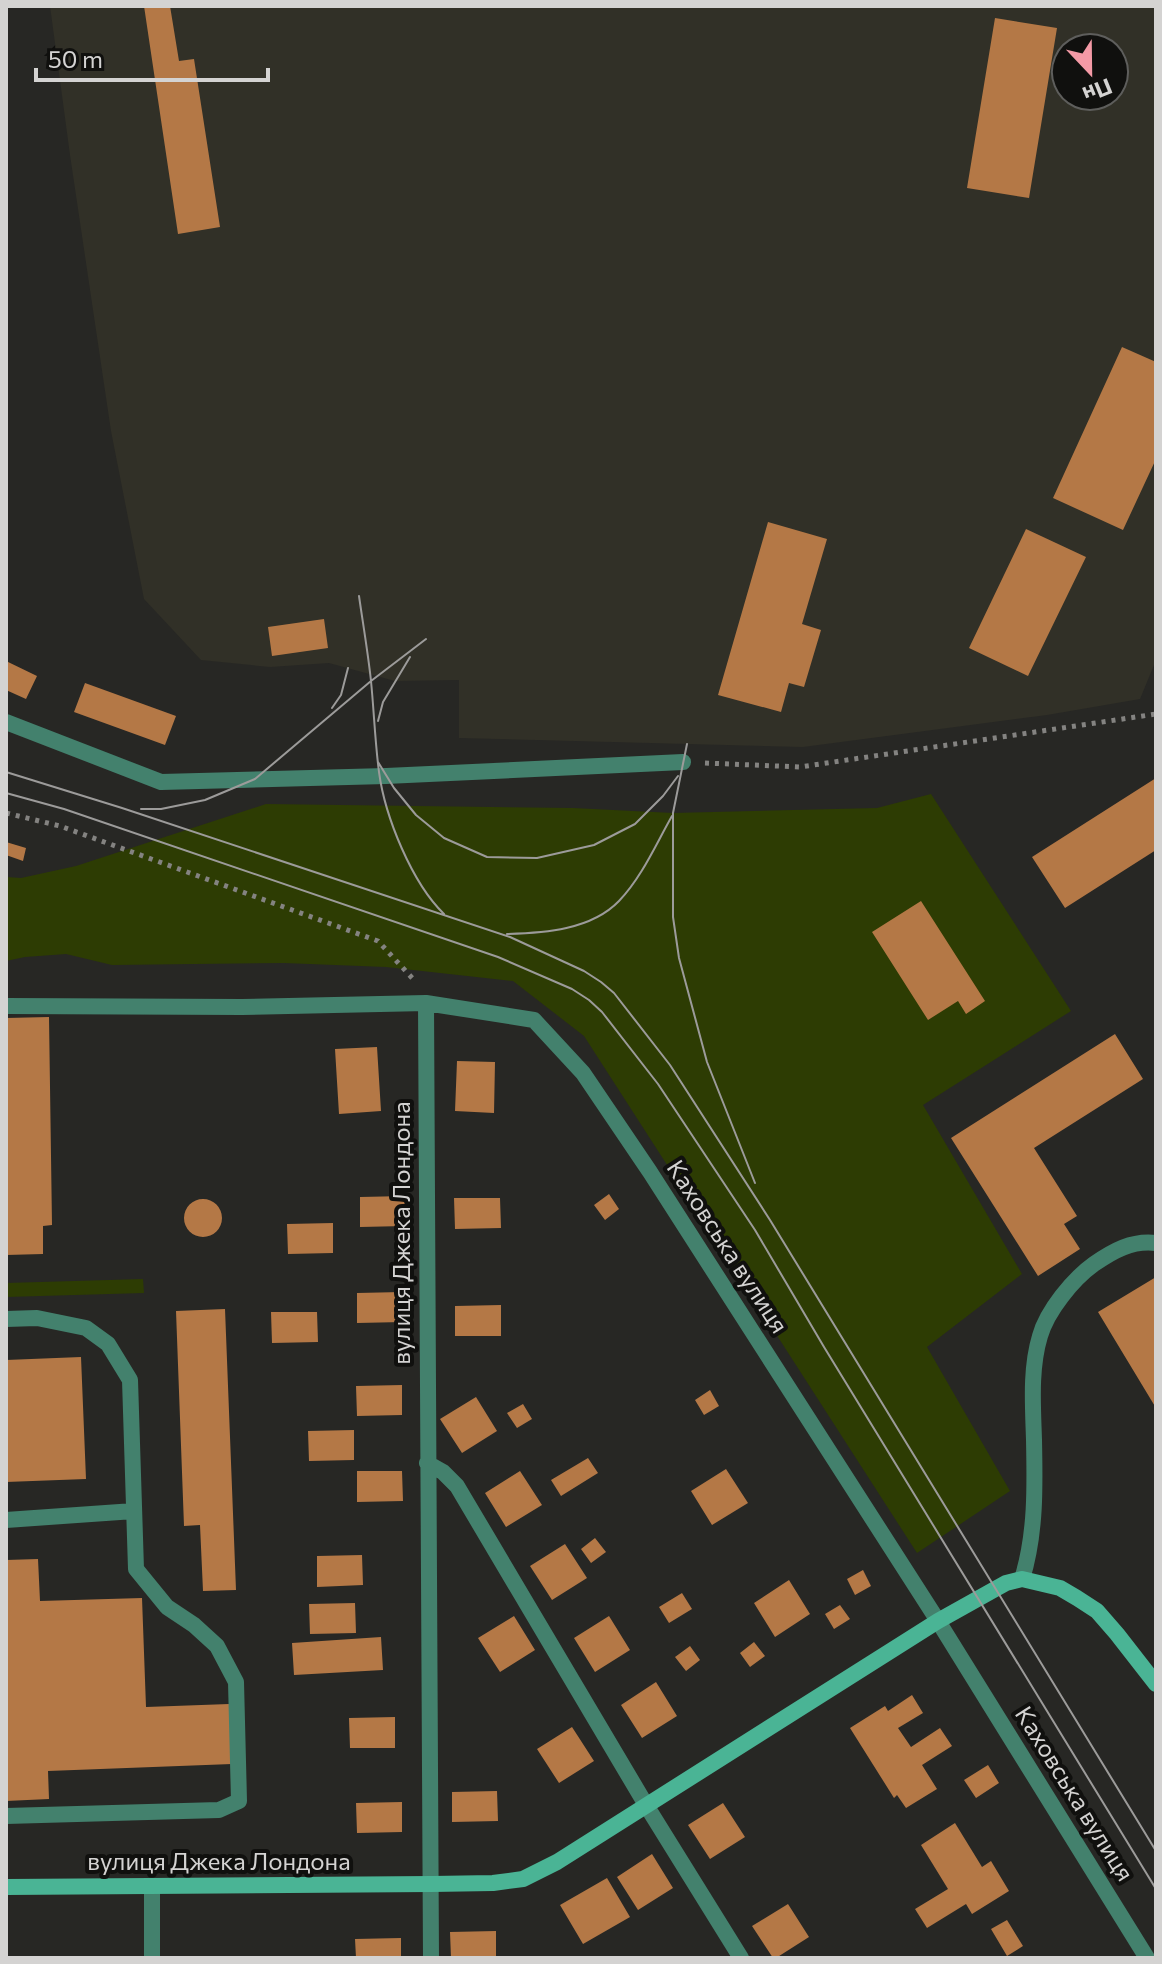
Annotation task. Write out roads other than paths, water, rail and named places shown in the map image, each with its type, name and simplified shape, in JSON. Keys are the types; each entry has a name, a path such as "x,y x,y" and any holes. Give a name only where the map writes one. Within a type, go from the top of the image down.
{"main road":[{"name":"вулиця Джека Лондона","path":"6,1887 432,1884 523,1879 557,1862 938,1621 1014,1581"},
{"path":"1014,1581 1060,1588 1097,1611 1156,1684"}],"street":[{"path":"6,722 161,782 386,776 683,762"},
{"name":"Каховська вулиця","path":"6,1006 242,1007 426,1003 534,1020 583,1073 650,1172 938,1621 1147,1958"},
{"name":"вулиця Джека Лондона","path":"426,1003 431,1958"},
{"path":"1014,1581 1030,1553 1036,1354 1048,1315 1089,1267 1110,1253 1145,1241 1156,1243"},
{"path":"6,1319 37,1318 86,1328 108,1344 130,1380 136,1569 167,1607 194,1625 217,1646 236,1682 239,1801 219,1810 6,1816"},
{"path":"427,1463 443,1472 457,1486 646,1805 741,1958"},
{"path":"6,1520 134,1511"},
{"path":"152,1887 152,1958"}],"tram line":[{"path":"359,596 379,772 387,809 411,867 444,914"},
{"path":"141,809 161,809 205,800 255,779 426,639"},
{"path":"378,721 383,702 410,657"},
{"path":"332,708 341,695 348,668"},
{"path":"687,744 673,813 673,917 679,958 707,1062 755,1183"},
{"path":"378,762 416,815 444,838 487,857 537,858 594,845 635,824 678,776"},
{"path":"6,772 510,937 584,971 614,993 670,1065 770,1220 1156,1851"},
{"path":"6,793 64,809 498,957 572,989 602,1012 658,1084 755,1230 1156,1889"},
{"path":"507,934 566,928 608,911 635,882 672,816"}]}
